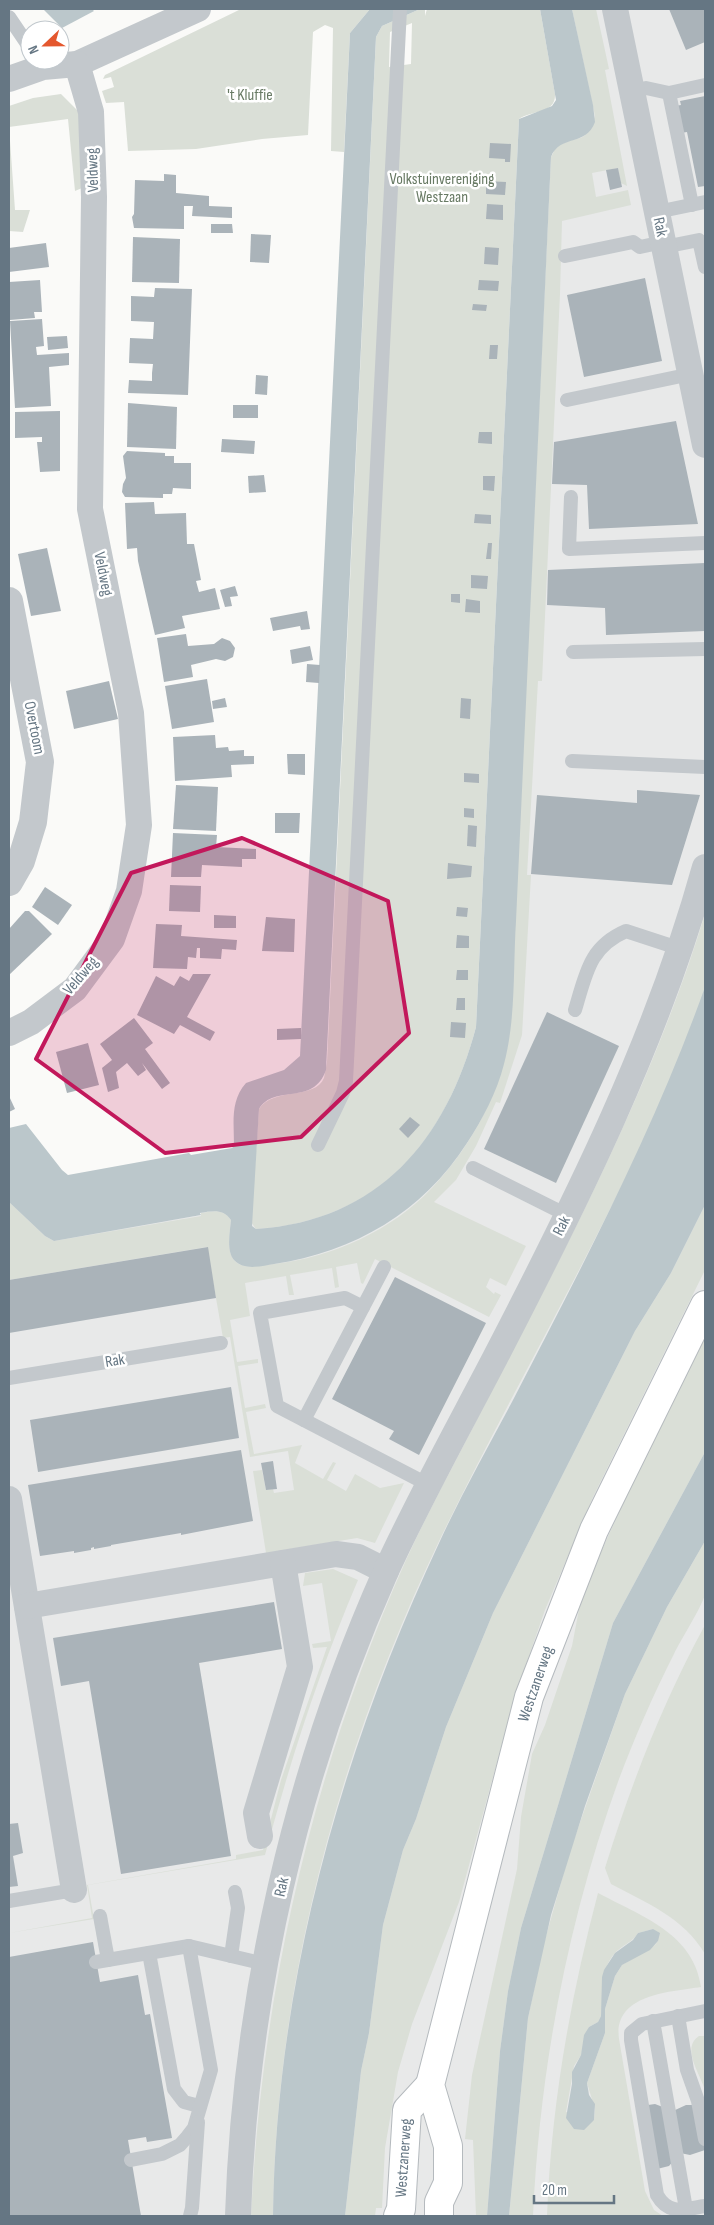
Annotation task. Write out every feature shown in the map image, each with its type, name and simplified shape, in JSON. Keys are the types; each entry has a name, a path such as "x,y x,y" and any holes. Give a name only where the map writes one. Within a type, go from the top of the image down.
{"main road":[{"name":"Westzanerweg","path":"401,2214 407,2110 430,2085 529,1697 594,1530 705,1305"},
{"name":"Westzanerweg","path":"430,2085 448,2146 448,2183 439,2202 439,2216"},
{"name":"Westzanerweg","path":"448,2183 457,2201 458,2216"}],"street":[{"path":"70,63 76,64 198,9"},
{"name":"Rak","path":"615,9 664,245 697,385 705,445"},
{"name":"Veldweg","path":"9,1033 31,1022 74,989 112,939 129,891 139,825 131,713 90,509 94,197 91,112 76,64"},
{"path":"9,79 21,70"},
{"name":"Overtoom","path":"9,601 40,762 33,822 22,861 9,882"},
{"name":"Rak","path":"238,2216 245,2107 265,1964 293,1838 323,1737 386,1571 568,1215 624,1094 681,949 705,867"},
{"path":"9,1499 74,1890"},
{"path":"27,1606 346,1554 386,1571"},
{"path":"260,1836 256,1813 300,1667 283,1563"}],"lane":[{"path":"318,1145 344,1093 346,1081 400,9"},
{"path":"9,17 20,33"},
{"path":"632,91 646,88 669,93 705,85"},
{"path":"657,212 699,204 669,93"},
{"path":"565,256 633,242 640,247 700,240 705,267"},
{"path":"567,400 697,385"},
{"path":"571,497 570,549 705,543"},
{"path":"573,652 705,649"},
{"path":"572,761 705,767"},
{"path":"575,1010 592,958 601,946 612,937 626,931 681,949"},
{"path":"473,1168 568,1215"},
{"path":"304,1420 384,1267"},
{"path":"363,1307 345,1298 260,1314 276,1406 429,1485"},
{"name":"Rak","path":"9,1378 221,1343"},
{"path":"9,1901 74,1890"},
{"path":"231,1956 238,1908 235,1892"},
{"path":"100,1916 102,1961 189,1946 265,1964"},
{"path":"131,2160 162,2154 180,2145 194,2128 211,2070 189,1946"},
{"path":"149,1953 174,2089 184,2102 199,2106"},
{"path":"705,2011 642,2024 631,2033 631,2051 657,2195 669,2209 705,2206"},
{"path":"678,2016 687,2070 698,2101 705,2139"},
{"path":"653,2021 686,2209"},
{"path":"190,2216 199,2106"}],"highlighted area":[{"path":"242,838 388,901 409,1033 301,1137 165,1153 36,1059 131,873"}],"shaded area":[{"path":"43,9 92,9 94,11 70,24 70,20 54,20"},
{"path":"370,9 420,9 382,26 376,37 326,1070 320,1081 312,1088 303,1092 274,1097 266,1101 259,1109 252,1226 256,1229 300,1223 338,1210 372,1191 401,1167 426,1138 446,1105 463,1068 476,1027 519,119 552,106 556,100 540,9 572,9 595,122 586,135 560,145 551,157 513,993 511,1029 504,1064 493,1095 478,1125 449,1168 430,1189 384,1225 359,1239 332,1250 269,1265 243,1266 234,1260 230,1252 231,1220 228,1216 217,1211 54,1241 45,1236 9,1202 9,1128 26,1124 68,1175 189,1153 191,1155 232,1148 234,1146 235,1105 237,1097 246,1083 284,1070 300,1056 350,33"},
{"path":"572,9 705,9 705,2216 9,2216 9,1202 165,1221 201,1215 201,1213 217,1210 481,1116 490,1102 500,1079 516,921 551,157 595,122"},
{"path":"705,987 705,1205 671,1273 635,1331 493,1613 446,1727 416,1819 403,1850 383,1925 369,2033 361,2071 345,2216 273,2216 277,2128 286,2041 301,1955 321,1870 344,1786 373,1703 405,1621 448,1523 565,1299 616,1196 663,1093"},
{"path":"705,1452 705,1541 667,1607 625,1694 585,1806 551,1915 528,2018 509,2216 487,2216 500,2051 508,1991 521,1928 613,1623"},
{"path":"653,1929 660,1933 658,1941 650,1950 622,1965 615,1976 605,2009 605,2033 587,2083 589,2095 595,2104 594,2120 584,2130 574,2129 566,2118 572,2084 572,2072 581,2055 584,2035 589,2027 598,2022 601,2016 602,1977 604,1970 615,1953 633,1940 638,1933"}],"green space":[{"name":"'t Kluffie","path":"241,9 370,9 350,33 344,152 331,151 333,28 325,25 313,32 308,135 262,139 196,149 128,151 124,102 106,103 102,91 114,87 111,77 103,79 105,75"},
{"name":"Volkstuinvereniging Westzaan","path":"420,9 425,9 425,16 427,9 540,9 555,94 554,100 547,108 519,119 476,1027 463,1068 446,1106 426,1139 401,1168 372,1192 338,1210 300,1223 256,1229 251,1222 259,1109 265,1102 274,1098 303,1092 319,1085 324,1078 327,1062 376,37 382,26","holes":["412,23 411,64 389,67 390,32"]},
{"path":"572,9 596,9 609,69 605,70 627,186 621,183 618,168 592,173 596,197 628,190 631,205 562,221 542,681 538,681 527,875 531,875 522,1035 500,1103 496,1102 476,1146 456,1180 434,1202 526,1246 506,1286 490,1278 486,1287 494,1294 495,1292 501,1295 489,1317 375,1259 363,1284 361,1283 357,1263 336,1267 339,1287 335,1288 332,1268 290,1275 294,1295 289,1295 286,1276 245,1283 250,1316 230,1320 237,1362 258,1359 258,1363 238,1366 245,1408 265,1404 266,1408 246,1412 254,1454 302,1445 295,1463 323,1479 333,1462 336,1463 327,1480 346,1491 355,1474 380,1488 404,1483 375,1543 357,1538 266,1553 253,1471 262,1470 266,1490 273,1489 274,1493 294,1490 288,1451 250,1457 230,1337 223,1338 207,1247 9,1280 9,1202 45,1236 54,1241 201,1216 201,1213 218,1211 228,1216 231,1220 230,1251 237,1263 255,1266 285,1263 328,1252 350,1244 389,1223 407,1210 440,1180 454,1162 479,1123 489,1102 505,1059 509,1037 551,157 556,147 584,136 588,132 595,116"},
{"path":"61,94 80,113 82,188 75,191 68,119 9,127 9,106 33,98"},
{"path":"9,127 15,210 30,210 23,232 9,231"},
{"path":"705,914 706,983 680,1060 629,1171 583,1263 441,1537 405,1617 373,1699 344,1782 320,1867 301,1954 286,2041 277,2128 273,2216 251,2216 257,2131 280,1963 319,1799 344,1719 373,1639 406,1560 579,1220 635,1100 661,1039"},
{"path":"705,1205 705,1270 593,1497 545,1610 515,1696 459,1902 412,2024 398,2072 385,2148 382,2208 376,2208 375,2216 345,2216 361,2071 369,2033 383,1925 403,1850 416,1819 446,1727 493,1613 635,1331 671,1273"},
{"path":"705,1338 705,1452 613,1623 521,1928 508,1991 500,2051 487,2216 476,2216 473,2140 465,2139 472,2075 517,1869 521,1817 532,1754 545,1725 572,1646 580,1604 596,1563 639,1468"},
{"path":"705,1541 705,1594 659,1685 625,1763 601,1832 571,1940 550,2049 542,2104 533,2216 509,2216 528,2018 543,1947 569,1854 625,1694 667,1607"},
{"path":"333,1569 358,1580 331,1647 307,1716 265,1855 88,1885 94,1919 9,1933 92,1918 87,1885 236,1859 236,1855 263,1850 281,1780 327,1647 313,1648 312,1644 331,1641 322,1583 303,1586 305,1573"},
{"path":"705,1625 705,1954 696,1941 676,1921 651,1905 611,1884 605,1868 649,1744 675,1684"},
{"path":"598,1893 647,1918 662,1928 676,1939 688,1953 696,1968 701,1987 646,1998 634,2004 625,2013 620,2024 619,2039 645,2191 654,2210 663,2216 547,2216 549,2175 558,2094 571,2013","holes":["653,1929 658,1941 655,1945 622,1965 615,1976 605,2009 605,2033 587,2083 595,2109 594,2120 566,2112 574,2066 581,2055 589,2027 598,2022 601,2016 604,1975 610,1960 618,1950 638,1933"]},
{"path":"699,2036 705,2036 705,2091 692,2055 694,2041"}],"building":[{"path":"669,9 705,9 705,42 686,50"},
{"path":"705,96 705,186 698,187 687,132 681,133 675,106 681,105 680,101"},
{"path":"490,143 511,144 510,162 505,162 505,159 489,158"},
{"path":"618,168 622,187 610,190 606,170"},
{"path":"164,174 176,175 176,193 209,196 209,206 232,207 232,218 192,216 193,206 184,206 184,229 134,228 132,217 134,214 135,180 164,181"},
{"path":"486,181 506,182 505,195 486,194"},
{"path":"487,204 503,205 503,220 486,219"},
{"path":"211,224 232,224 233,233 211,233"},
{"path":"251,234 271,235 269,263 250,262"},
{"path":"133,237 180,239 179,283 132,282"},
{"path":"46,243 49,267 9,272 9,248"},
{"path":"485,247 499,248 498,265 484,264"},
{"path":"645,278 662,361 584,377 567,295"},
{"path":"40,280 42,312 34,312 35,318 10,320 9,282"},
{"path":"479,280 499,281 498,291 478,290"},
{"path":"155,288 192,289 188,395 128,393 129,380 152,381 153,364 129,363 130,338 153,339 154,322 131,321 131,296 154,297"},
{"path":"473,304 487,305 486,311 472,310"},
{"path":"42,319 44,346 36,347 37,355 69,353 69,365 49,367 51,406 15,408 10,321"},
{"path":"67,336 68,348 48,350 47,337"},
{"path":"490,345 498,345 497,359 489,359"},
{"path":"256,375 268,376 267,395 255,394"},
{"path":"128,403 177,407 176,449 127,447"},
{"path":"233,405 258,405 258,418 233,418"},
{"path":"60,411 60,471 40,472 37,442 42,442 42,437 15,438 15,412"},
{"path":"676,421 698,524 589,529 587,485 552,484 554,442"},
{"path":"479,432 492,432 492,444 478,443"},
{"path":"222,439 255,441 254,454 221,452"},
{"path":"127,451 165,453 165,456 174,456 174,463 191,463 191,489 173,488 172,494 163,494 163,498 125,497 122,492 126,478 123,456"},
{"path":"264,475 266,492 249,493 248,476"},
{"path":"483,476 495,476 494,491 483,490"},
{"path":"154,502 155,514 186,513 187,544 194,544 201,580 196,581 199,592 215,588 220,609 182,616 185,628 155,635 138,561 137,548 127,549 125,503"},
{"path":"475,514 491,515 491,524 474,523"},
{"path":"488,543 492,543 491,559 486,559"},
{"path":"47,548 61,611 31,616 18,554"},
{"path":"705,563 705,631 606,635 605,608 547,605 548,570"},
{"path":"471,575 488,576 487,589 471,588"},
{"path":"235,586 238,596 230,597 232,606 225,607 220,590"},
{"path":"451,594 460,594 460,603 451,602"},
{"path":"466,599 480,601 480,613 465,612"},
{"path":"307,611 310,629 301,630 300,626 273,631 270,618"},
{"path":"186,634 188,646 214,644 222,638 230,641 235,648 233,657 225,661 216,659 191,665 193,677 164,682 157,638"},
{"path":"310,646 313,660 292,664 290,650"},
{"path":"307,664 320,665 319,683 306,682"},
{"path":"207,679 214,722 172,729 165,686"},
{"path":"109,681 118,719 74,729 66,691"},
{"path":"225,698 227,707 213,709 212,701"},
{"path":"461,698 471,699 470,719 460,718"},
{"path":"215,735 216,748 228,747 229,751 244,750 244,756 254,756 254,764 231,765 232,777 175,781 173,737"},
{"path":"287,754 305,754 305,775 288,774"},
{"path":"464,773 479,774 479,783 464,782"},
{"path":"176,785 218,787 216,831 173,829"},
{"path":"637,790 700,795 672,885 531,874 537,795 637,803"},
{"path":"464,808 474,809 474,818 464,817"},
{"path":"275,813 300,813 299,833 275,833"},
{"path":"468,825 477,826 476,847 467,846"},
{"path":"173,833 217,835 216,847 256,849 256,859 242,859 242,867 202,865 201,877 171,877"},
{"path":"448,863 472,866 471,877 447,879"},
{"path":"170,885 201,886 200,912 169,911"},
{"path":"45,887 72,905 58,925 32,907"},
{"path":"457,907 468,908 467,917 456,916"},
{"path":"25,911 29,911 52,934 9,975 9,929"},
{"path":"214,915 236,916 236,928 214,928"},
{"path":"266,917 295,919 294,952 262,951"},
{"path":"156,924 182,925 181,936 237,940 236,950 222,949 221,959 200,958 200,948 197,948 196,958 188,957 187,969 153,968"},
{"path":"457,935 469,936 469,948 456,948"},
{"path":"457,970 468,970 468,980 456,980"},
{"path":"193,974 211,974 187,1017 215,1032 210,1041 180,1025 174,1034 137,1015 156,976 174,986 180,976 189,981"},
{"path":"457,998 465,998 465,1010 456,1010"},
{"path":"547,1012 619,1046 556,1183 484,1149"},
{"path":"134,1018 153,1043 145,1049 170,1083 162,1089 142,1063 146,1070 138,1076 127,1063 116,1072 119,1088 108,1092 102,1068 112,1060 100,1044"},
{"path":"451,1022 466,1023 465,1038 450,1037"},
{"path":"301,1028 301,1039 277,1040 277,1029"},
{"path":"88,1043 99,1085 67,1093 56,1052"},
{"path":"9,1096 15,1109 9,1112"},
{"path":"410,1117 420,1125 408,1138 399,1129"},
{"path":"208,1247 216,1298 9,1333 9,1280"},
{"path":"395,1277 486,1323 419,1455 389,1439 394,1431 332,1399"},
{"path":"231,1387 239,1438 38,1472 30,1420"},
{"path":"241,1450 253,1521 181,1535 181,1533 94,1549 94,1547 91,1550 74,1553 74,1551 40,1556 28,1485"},
{"path":"273,1461 277,1489 266,1490 261,1463"},
{"path":"274,1602 282,1649 199,1663 231,1856 121,1874 89,1681 61,1686 53,1638"},
{"path":"18,1823 23,1853 13,1856 18,1886 9,1887 9,1824"},
{"path":"93,1942 100,1982 138,1975 145,2015 150,2014 172,2138 147,2142 146,2137 128,2140 141,2216 9,2216 9,1957"},
{"path":"655,2104 673,2111 686,2105 696,2105 705,2109 705,2150 690,2155 680,2153 669,2166 657,2169 648,2105"}]}
